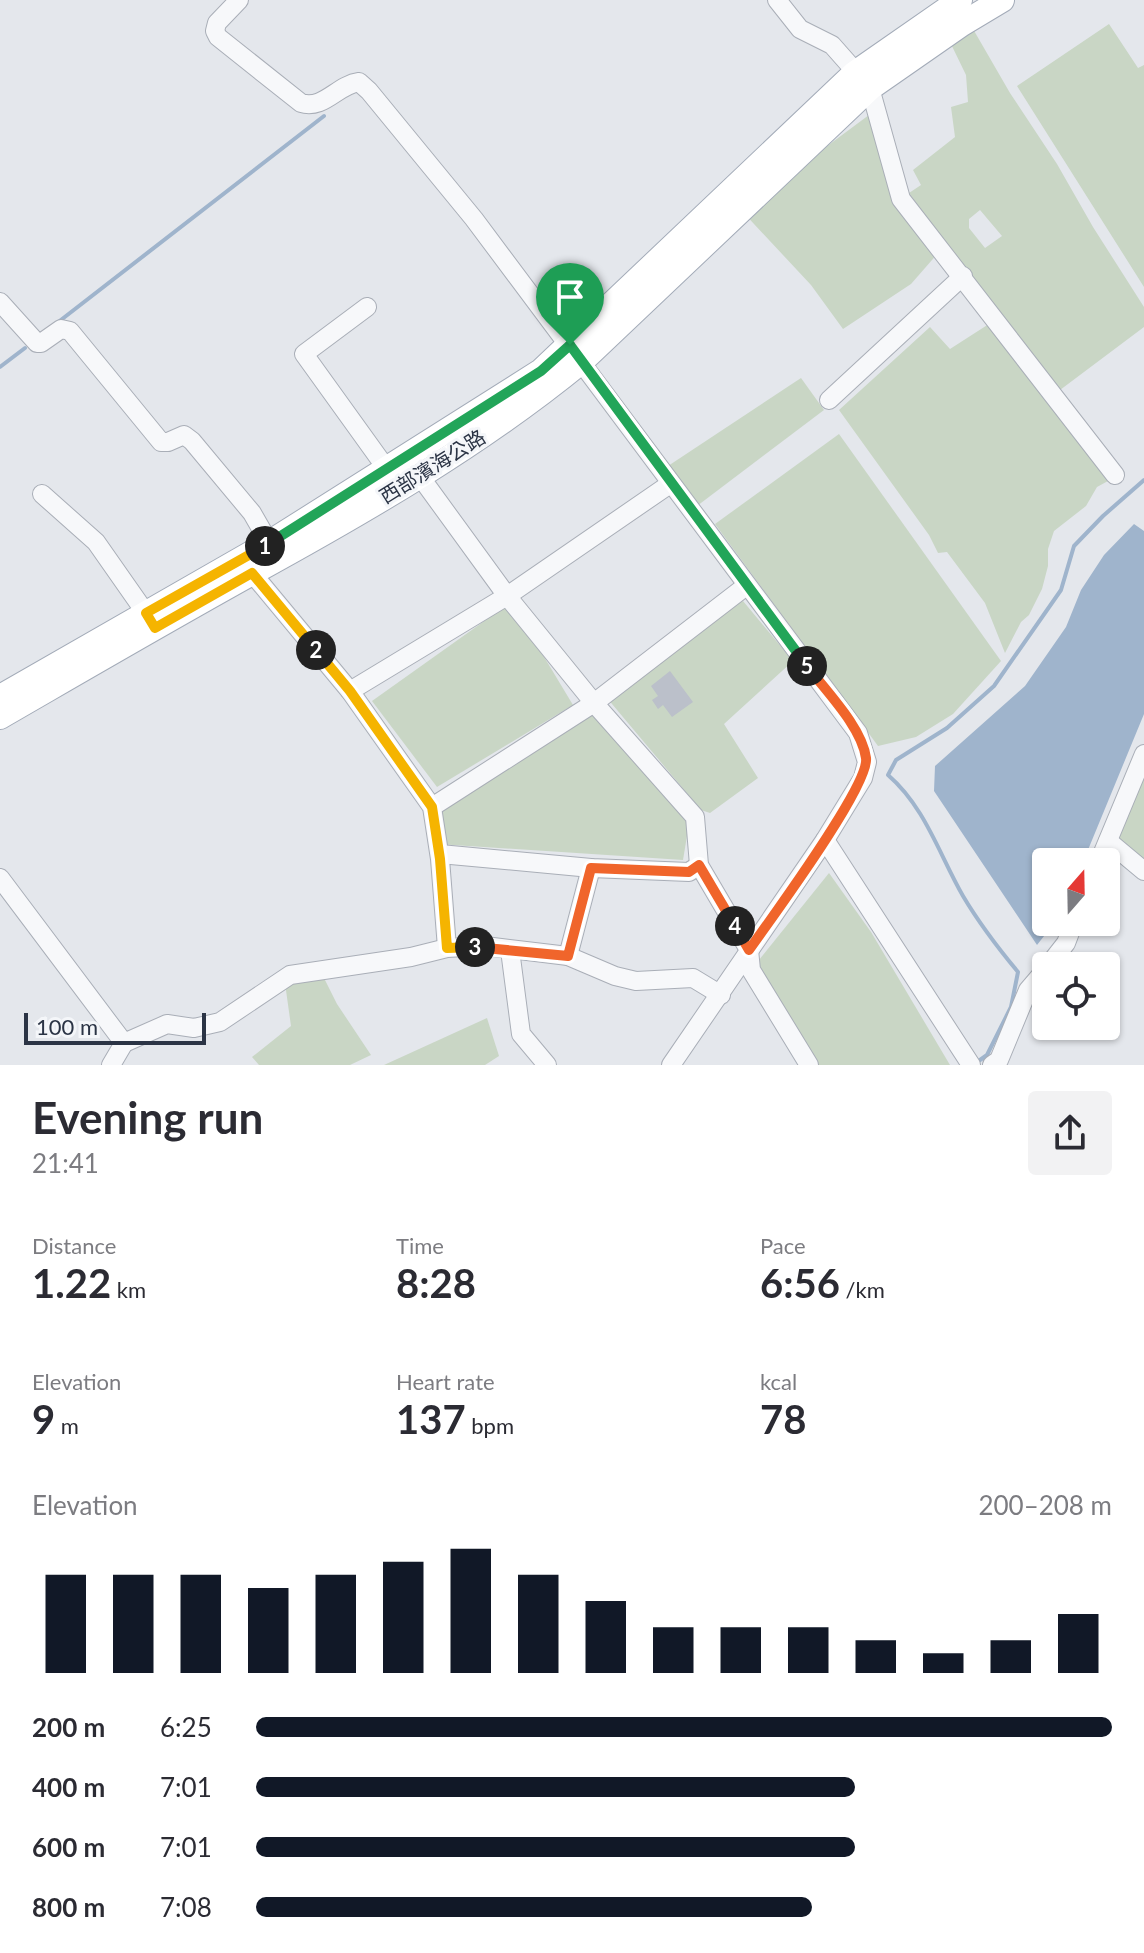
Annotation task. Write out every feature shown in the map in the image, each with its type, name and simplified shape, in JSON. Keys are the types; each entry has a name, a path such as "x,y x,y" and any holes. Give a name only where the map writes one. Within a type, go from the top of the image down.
{"main road":[{"name":"西部濱海公路","path":"0,717 151,621 274,551 419,475 535,400 575,354 862,80 960,0"},
{"name":"西部濱海公路","path":"862,80 1002,0"},
{"name":"西部濱海公路","path":"0,697 252,573 274,551 386,468 541,371 575,354"}],"street":[{"path":"239,0 217,23 215,31 218,37 301,103 317,105 349,83 359,82 474,219 858,733 865,750 867,762 863,778 825,840 671,1065"},
{"path":"777,0 800,29 832,45 862,80 901,199 1115,475"},
{"path":"829,400 963,276"},
{"path":"0,302 37,343 61,329 70,331 157,438 164,443 184,435 192,441 252,513 274,551"},
{"path":"367,307 304,354 386,468 419,475 507,596 594,703 695,817 699,865 749,950 751,970 809,1065"},
{"path":"350,691 507,596 670,484"},
{"path":"42,494 96,542 151,621"},
{"path":"252,573 350,691 432,807 440,854 447,948"},
{"path":"432,807 594,703 746,586"},
{"path":"1105,848 1144,754"},
{"path":"825,840 971,1065"},
{"path":"1108,841 1144,871"},
{"path":"440,854 591,868 689,872 699,865"},
{"path":"568,956 591,868"},
{"path":"0,878 124,1043"},
{"path":"111,1065 124,1043 167,1024 194,1028 220,1022 290,975 411,957 447,948 485,946 568,956 636,981 693,978 721,995"},
{"path":"510,950 521,1034 547,1065"},
{"path":"992,1065 999,1060 1032,985"}],"green space":[{"path":"1109,24 1138,68 1144,65 1144,287 1017,86"},
{"path":"973,29 1144,307 1144,327 1060,390 909,193 921,185 913,170 955,137 951,107 968,102 966,75 950,42","holes":["980,210 1002,236 985,248 969,228 969,219"]},
{"path":"873,112 881,146 939,252 911,284 843,329 811,285 741,210"},
{"path":"992,322 1108,481 1097,487 1086,506 1054,531 1042,589 1005,653 985,603 947,552 938,553 929,535 839,410 930,327 950,349"},
{"path":"801,378 824,410 697,506 668,466"},
{"path":"839,434 1001,661 953,714 916,737 878,746 715,524"},
{"path":"743,601 793,661 724,724 758,778 710,813 701,810 607,698 665,646"},
{"path":"511,602 573,705 437,787 372,701"},
{"path":"594,714 691,812 683,860 438,844 440,803"},
{"path":"1144,754 1144,870 1108,841"},
{"path":"829,873 871,932 950,1065 809,1065 751,970"},
{"path":"319,968 337,1004 371,1055 350,1065 259,1065 252,1057 291,1026 284,976"},
{"path":"487,1018 499,1056 485,1065 384,1065"}],"water":[{"path":"1134,524 1144,531 1144,714 1089,848 1032,848 1032,936 1044,936 1037,945 934,791 935,766 1025,686 1066,627 1081,590 1104,555"}],"building":[{"path":"576,297 590,314 572,329 557,313"},
{"path":"670,671 693,702 672,717 663,705 658,709 652,700 658,696 651,686"}],"waterway":[{"path":"57,323 324,116"},
{"path":"0,367 25,348"},
{"path":"980,1060 987,1055 1011,1007 1018,972 969,906 922,816 888,775 896,760 947,728 994,686 1061,590 1074,546 1144,480"}],"route":[{"path":"570,345 670,484 858,733 865,750 867,762 863,778 825,840 749,950 699,865 689,872 591,868 568,956 485,946 447,948 440,859 432,807 350,691 252,573 155,628 146,613 339,501 541,371 570,345"}]}
